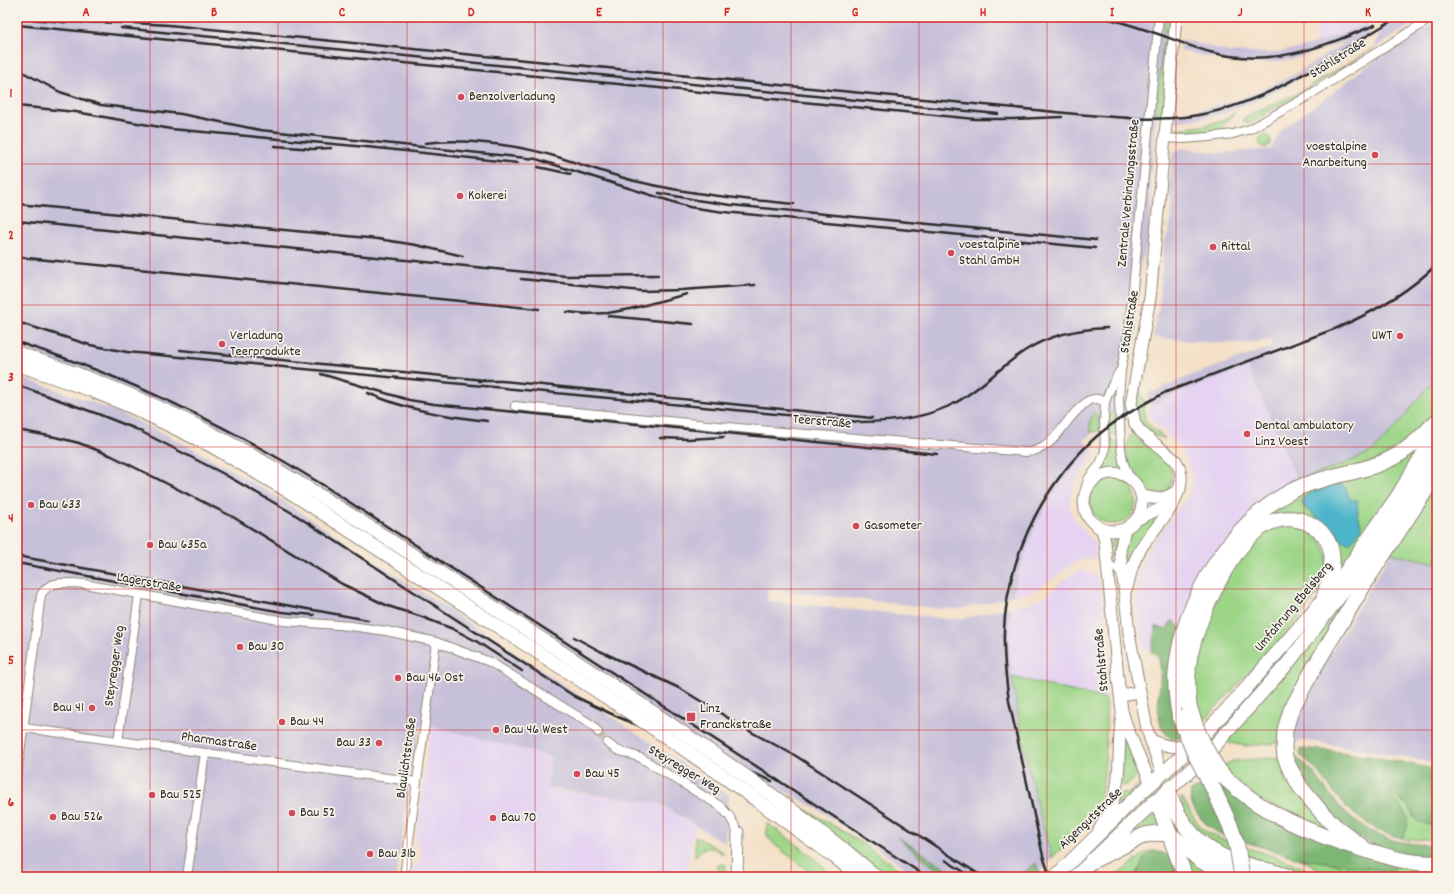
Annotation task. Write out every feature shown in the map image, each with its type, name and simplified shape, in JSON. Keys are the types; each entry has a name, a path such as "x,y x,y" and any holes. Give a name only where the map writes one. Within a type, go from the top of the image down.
{"highway":[{"path":"1242,877 1237,846 1230,825 1194,752 1180,718 1176,699 1176,672 1185,630 1202,586 1229,545 1264,509 1282,496 1297,488 1314,482 1380,463 1401,454 1417,441 1437,421"},
{"path":"1366,850 1335,826 1310,800 1294,778 1285,757 1285,730 1290,710 1371,573 1437,473"},
{"path":"1324,598 1331,574 1332,554 1329,544 1316,528 1308,522 1286,518 1267,524 1249,538 1225,570 1205,610 1196,633 1190,655 1187,687 1189,706 1204,748 1225,778 1237,790 1277,815 1329,839 1407,862 1437,863"},
{"path":"1168,790 1175,810 1184,824 1207,848 1231,860 1289,877"},
{"path":"1157,800 1185,877"},
{"path":"1092,861 1145,835 1157,833 1170,834 1200,860 1233,877"}],"main road":[{"path":"17,353 62,368 135,397 218,436 304,486 489,612 624,708 727,778 773,803 847,852 877,877"},
{"path":"17,364 91,390 130,406 212,446 489,612"},
{"name":"Umfahrung Ebelsberg","path":"1151,784 1193,746 1244,692 1339,581 1398,495 1437,430"},
{"name":"Umfahrung Ebelsberg","path":"1168,790 1202,760 1219,742 1308,637 1373,552 1437,452"},
{"path":"1075,877 1168,790 1162,774"},
{"path":"1151,784 1157,800"},
{"name":"Aigengutstraße","path":"1055,877 1151,784"},
{"path":"773,803 858,877"}],"street":[{"name":"Zentrale Verbindungsstraße","path":"1121,370 1129,330 1159,17"},
{"name":"Stahlstraße","path":"1125,594 1138,552 1165,517 1174,502 1180,489 1182,478 1176,461 1141,432 1135,424 1131,404 1150,298 1176,17"},
{"name":"Stahlstraße","path":"1164,138 1183,139 1209,137 1250,130 1303,99 1433,17"},
{"path":"1121,370 1112,385 1105,402 1105,451 1100,464 1088,479 1083,498 1086,515 1093,524 1102,529 1115,531 1125,529 1136,520 1174,502"},
{"path":"1121,370 1119,400 1121,448 1123,461 1129,477"},
{"name":"Teerstraße","path":"515,406 770,431 1034,452 1044,448 1052,441 1071,416 1087,402 1095,398 1105,402"},
{"path":"1085,490 1095,478 1102,474 1121,474 1129,477 1135,483 1141,495 1141,509 1136,520"},
{"path":"1141,495 1156,499 1163,498 1180,489"},
{"name":"Stahlstraße","path":"1102,529 1105,542 1122,711 1136,750 1151,784"},
{"name":"Stahlstraße","path":"1125,529 1120,550 1129,633 1147,729 1162,774"},
{"path":"1107,563 1118,570 1123,579"},
{"name":"Lagerstraße","path":"17,775 20,728 41,595 47,587 57,583 69,583 284,621 351,626 386,631 436,642 490,662 592,726 598,732"},
{"name":"Steyregger Weg","path":"118,741 139,595"},
{"name":"Blaulichtstraße","path":"404,877 436,642"},
{"path":"1120,695 1140,692"},
{"path":"1096,837 1111,808 1115,796 1118,778 1119,733 1122,711"},
{"name":"Pharmastraße","path":"20,728 417,782"},
{"path":"1150,739 1158,743 1174,747 1193,746"},
{"name":"Steyregger Weg","path":"607,742 617,750 641,758 720,806 730,817 738,832"},
{"path":"187,877 205,753"},
{"path":"737,877 738,832"}],"shaded area":[{"path":"17,17 1166,17 1150,180 1152,205 1148,245 1140,264 1134,330 1123,407 1084,441 1093,449 1079,462 1063,481 1048,503 1036,525 1019,570 1013,596 961,609 943,609 768,589 767,601 948,619 965,618 1011,607 1009,621 1009,649 1017,712 1037,803 1052,858 1040,874 1036,863 1018,877 960,877 901,840 946,877 919,877 819,810 782,790 756,781 305,482 17,347"},
{"path":"1318,17 1382,17 1315,44"},
{"path":"1384,17 1425,17 1373,49"},
{"path":"1437,21 1437,376 1393,430 1373,451 1337,467 1297,480 1248,367 1178,393 1150,406 1147,394 1195,374 1272,347 1271,340 1246,343 1215,343 1153,337 1159,305 1164,244 1169,230 1173,203 1169,188 1173,153 1182,148 1219,153 1271,149 1282,129 1379,57"},
{"path":"1366,24 1369,27 1370,35 1283,88 1225,113 1175,122 1174,114 1207,108 1237,100 1262,90 1295,74 1348,41 1301,57 1275,62 1242,63 1181,51 1182,39 1229,52 1271,53 1315,44"},
{"path":"1248,367 1298,484 1180,627 1166,630 1156,627 1151,652 1143,648 1138,618 1137,582 1139,570 1147,550 1188,496 1192,481 1189,466 1180,447 1150,418 1150,406 1178,393"},
{"path":"17,376 89,401 147,425 235,472 282,500 556,680 729,795 725,843 658,803 547,788 550,756 431,726 420,726 413,762 396,877 17,877"},
{"path":"1093,449 1095,454 1094,457 1073,486 1070,510 1074,519 1094,542 1096,555 1093,559 1082,560 1072,565 1035,591 1013,596 1019,570 1036,525 1048,503 1063,481 1079,462"},
{"path":"1391,553 1437,563 1437,765 1401,756 1354,748 1307,741 1290,741 1297,709"},
{"path":"1078,571 1084,571 1095,575 1101,585 1107,640 1106,699 1012,677 1009,649 1009,621 1011,607 1030,603 1043,598 1068,577"},
{"path":"431,726 550,756 546,789 657,803 697,827 693,835 688,866 688,877 410,877 412,869 420,863 422,851 417,845 416,833"}],"green space":[{"path":"1165,17 1171,17 1169,33 1164,33"},
{"path":"1163,42 1169,43 1162,115 1156,115"},
{"path":"1373,49 1299,95 1269,111 1256,121 1249,123 1243,121 1248,115 1298,93"},
{"path":"1235,112 1221,129 1188,133 1175,129 1202,126 1222,121"},
{"path":"1263,135 1267,135 1271,141 1267,147 1263,147 1259,143 1259,139"},
{"path":"1437,376 1437,413 1431,421 1381,459 1298,484 1297,480 1337,467 1373,451 1393,430"},
{"path":"1139,388 1144,401 1145,420 1165,438 1156,436 1144,427 1139,412"},
{"path":"1094,412 1097,415 1100,431 1090,432 1090,420"},
{"path":"1106,413 1117,413 1118,434 1107,435"},
{"path":"1437,425 1407,475 1333,582 1337,565 1329,537 1318,525 1304,517 1287,514 1278,515 1258,525 1242,539 1220,570 1210,589 1194,627 1185,661 1185,706 1181,707 1179,696 1179,674 1185,642 1193,614 1218,567 1246,531 1268,512 1294,496 1314,487 1369,474 1392,464 1419,445","holes":["1333,485 1343,485 1350,500 1357,500 1358,515 1362,528 1356,537 1349,543 1342,541 1337,534 1304,507 1301,500 1308,494 1316,491"]},
{"path":"1132,431 1161,456 1169,465 1172,478 1167,491 1158,494 1153,493 1149,490 1129,463 1126,453"},
{"path":"1110,442 1118,442 1122,471 1115,469 1099,472 1108,458"},
{"path":"1113,478 1126,482 1132,488 1136,501 1132,514 1126,520 1113,524 1100,520 1094,514 1090,501 1094,488 1100,482"},
{"path":"1437,481 1437,563 1391,553"},
{"path":"1163,512 1126,577 1124,548 1126,539 1132,529 1137,525"},
{"path":"1291,523 1318,535 1328,556 1321,588 1312,602 1284,635 1201,724 1193,689 1197,645 1231,570 1262,532"},
{"path":"1112,536 1119,536 1116,559 1113,558"},
{"path":"1381,549 1280,743 1245,746 1229,743 1228,740"},
{"path":"1172,620 1180,627 1181,738 1176,739 1170,737 1163,730 1160,722 1158,712 1160,678 1159,660 1155,654 1151,652 1156,626 1166,630"},
{"path":"1012,677 1106,699 1104,776 1097,805 1092,816 1083,827 1052,858 1039,813 1029,768"},
{"path":"1124,735 1138,775 1127,785 1122,786"},
{"path":"1301,748 1369,756 1437,770 1437,824 1431,825 1417,821 1409,806 1391,794 1389,796 1406,813 1408,823 1404,836 1393,836 1373,827 1349,810 1316,770 1300,755"},
{"path":"1281,757 1337,835 1260,800 1222,768 1233,761"},
{"path":"1291,758 1303,762 1314,773 1340,807 1365,828 1384,837 1405,843 1437,844 1437,858 1382,850 1353,834 1311,794"},
{"path":"1141,783 1119,807 1117,807 1120,795 1132,791"},
{"path":"1203,785 1228,837 1210,827 1197,813 1191,802 1191,791"},
{"path":"1224,786 1395,865 1394,871 1298,858 1242,841 1231,809 1221,790"},
{"path":"1391,794 1409,806 1414,818 1431,825 1437,824 1437,839 1409,840 1400,838 1404,836 1404,810 1388,796"},
{"path":"1181,798 1183,798 1196,821 1206,831 1220,839 1230,842 1231,852 1207,837 1199,830 1186,814 1182,806"},
{"path":"795,805 840,829 910,877 886,877"},
{"path":"1156,813 1161,827 1127,839"},
{"path":"767,823 810,855 834,877 816,877 775,845 767,836"},
{"path":"695,836 723,852 723,855 715,849 705,848 695,857"},
{"path":"897,837 960,877 946,877"},
{"path":"1244,847 1283,859 1319,877 1303,877 1295,872 1247,856"},
{"path":"1154,851 1147,856 1134,876 1114,877 1147,852"},
{"path":"1154,851 1165,854 1171,859 1180,877 1130,877 1137,874 1144,859"},
{"path":"1181,852 1206,868 1202,874 1203,877 1199,877 1196,873 1191,873"},
{"path":"1298,858 1394,871 1395,865 1437,869 1437,877 1330,877"},
{"path":"1036,863 1040,874 1038,877 1018,877"},
{"path":"718,865 726,865 725,877 717,869"}],"water":[{"path":"1333,485 1343,485 1350,500 1357,500 1358,515 1362,528 1356,537 1349,543 1342,541 1337,534 1304,507 1301,500 1312,492"}],"tunnel":[{"path":"598,732 607,743"}],"railway":[{"path":"1103,17 1210,52 1254,58 1275,57 1315,48 1375,25"},
{"path":"61,22 169,25 1076,114 1158,119 1185,117 1214,112 1269,92 1322,63 1398,17"},
{"path":"17,18 65,22"},
{"path":"17,25 975,119 1062,117"},
{"path":"121,28 998,114"},
{"path":"17,69 60,92 101,105 181,114 260,130 536,159 689,207 724,212 1095,248"},
{"path":"17,106 76,112 171,129 518,163"},
{"path":"425,143 456,141 507,146 554,156 655,186 714,196 794,204"},
{"path":"275,146 314,149 331,148"},
{"path":"538,167 571,174"},
{"path":"659,193 731,205 1096,240"},
{"path":"17,204 378,239 416,245 463,256"},
{"path":"17,221 566,276 658,275"},
{"path":"17,257 539,309"},
{"path":"1050,877 1043,856 1009,701 1004,648 1005,616 1015,565 1034,517 1047,495 1062,474 1097,436 1113,423 1139,407 1166,392 1351,322 1402,293 1437,264"},
{"path":"521,279 642,291 755,285"},
{"path":"583,314 608,313 630,309 687,294"},
{"path":"567,312 588,314"},
{"path":"608,316 693,324"},
{"path":"17,322 90,345 127,352 860,422 897,420 921,416 944,408 974,391 1017,356 1045,340 1075,331 1107,328"},
{"path":"17,342 57,355 136,386 212,422 287,463 927,877"},
{"path":"180,350 484,380"},
{"path":"321,374 409,400 434,404 937,454"},
{"path":"478,381 502,381 872,418"},
{"path":"17,385 136,429 222,473 294,514 574,696 618,717 772,781"},
{"path":"368,393 397,404 426,412 487,421"},
{"path":"17,430 79,443 112,456 233,517 342,584 388,606 453,629 476,641 522,671"},
{"path":"660,438 688,439 724,437"},
{"path":"17,556 368,620"},
{"path":"17,563 282,612 314,615"},
{"path":"574,637 600,651 681,689 751,732 796,756 983,877"},
{"path":"945,860 972,877"}],"place":[{"name":"Benzolverladung","path":"461,97"},
{"name":"voestalpine Anarbeitung","path":"1375,155"},
{"name":"Kokerei","path":"460,196"},
{"name":"Rittal","path":"1213,247"},
{"name":"voestalpine Stahl GmbH","path":"951,253"},
{"name":"UWT","path":"1400,336"},
{"name":"Verladung Teerprodukte","path":"222,344"},
{"name":"Dental ambulatory Linz Voest","path":"1247,434"},
{"name":"Bau 633","path":"31,505"},
{"name":"Gasometer","path":"856,526"},
{"name":"Bau 635a","path":"150,545"},
{"name":"Bau 30","path":"240,647"},
{"name":"Bau 46 Ost","path":"398,678"},
{"name":"Bau 41","path":"92,708"},
{"name":"Linz Franckstraße","path":"691,717"},
{"name":"Bau 44","path":"282,722"},
{"name":"Bau 46 West","path":"496,730"},
{"name":"Bau 33","path":"379,743"},
{"name":"Bau 45","path":"577,774"},
{"name":"Bau 525","path":"152,795"},
{"name":"Bau 52","path":"292,813"},
{"name":"Bau 526","path":"53,817"},
{"name":"Bau 70","path":"493,818"},
{"name":"Bau 31b","path":"370,854"}]}
